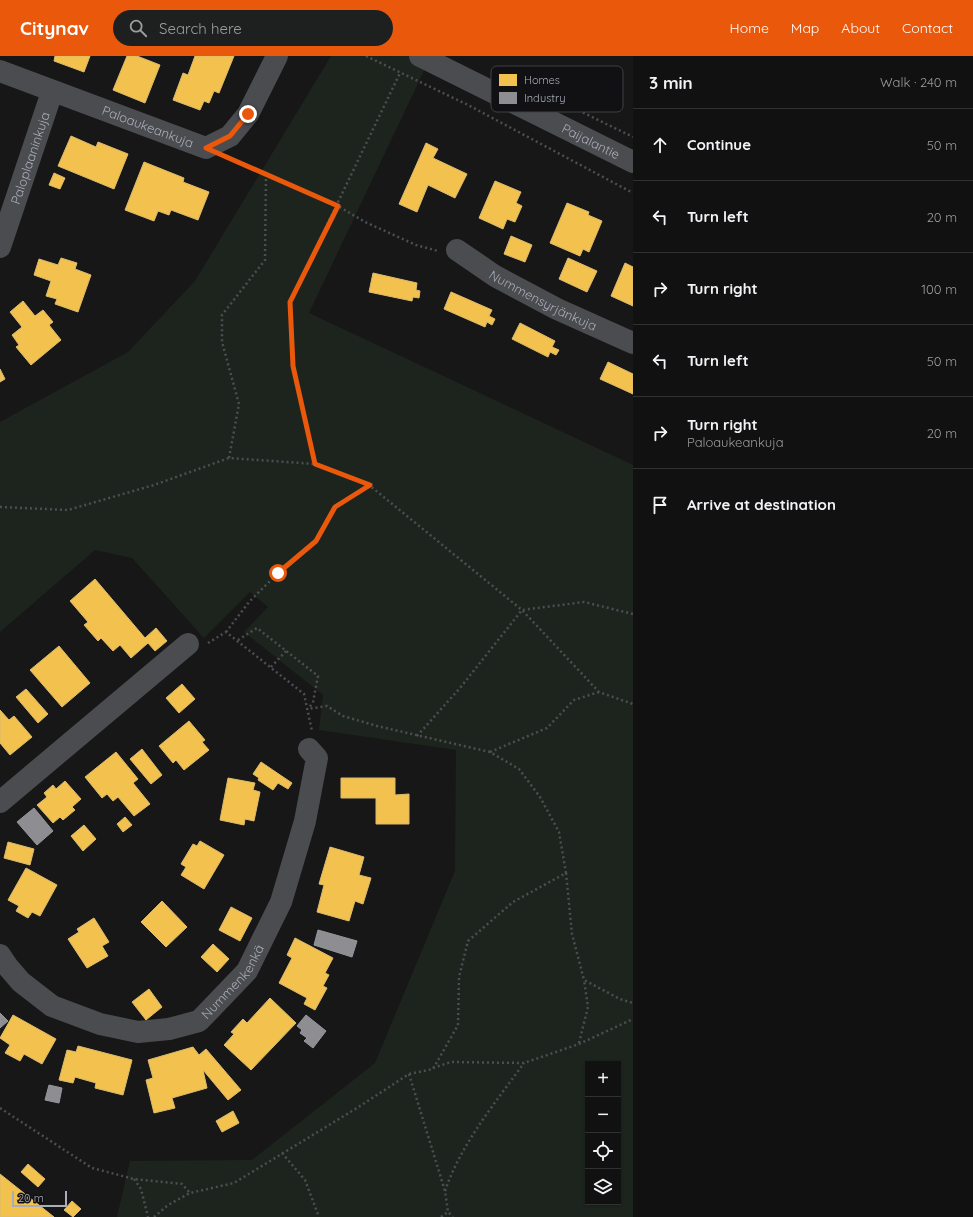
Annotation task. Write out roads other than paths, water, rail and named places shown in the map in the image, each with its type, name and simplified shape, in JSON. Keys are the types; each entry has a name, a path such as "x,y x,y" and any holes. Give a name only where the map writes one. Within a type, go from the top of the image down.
{"street":[{"name":"Paloaukeankuja","path":"0,71 52,92 206,148 230,136 243,120 277,56"},
{"name":"Paijalantie","path":"420,56 491,91"},
{"name":"Paloplaaninkuja","path":"0,247 52,92"},
{"name":"Paijalantie","path":"533,112 633,162"},
{"name":"Nummensyrjänkuja","path":"457,250 495,276 557,309 633,342"},
{"path":"0,802 188,644"},
{"name":"Nummenkenkä","path":"3,965 21,982 52,1006 100,1024 138,1032 169,1029 199,1021 247,971 281,902 305,821 317,758 309,749"}]}
